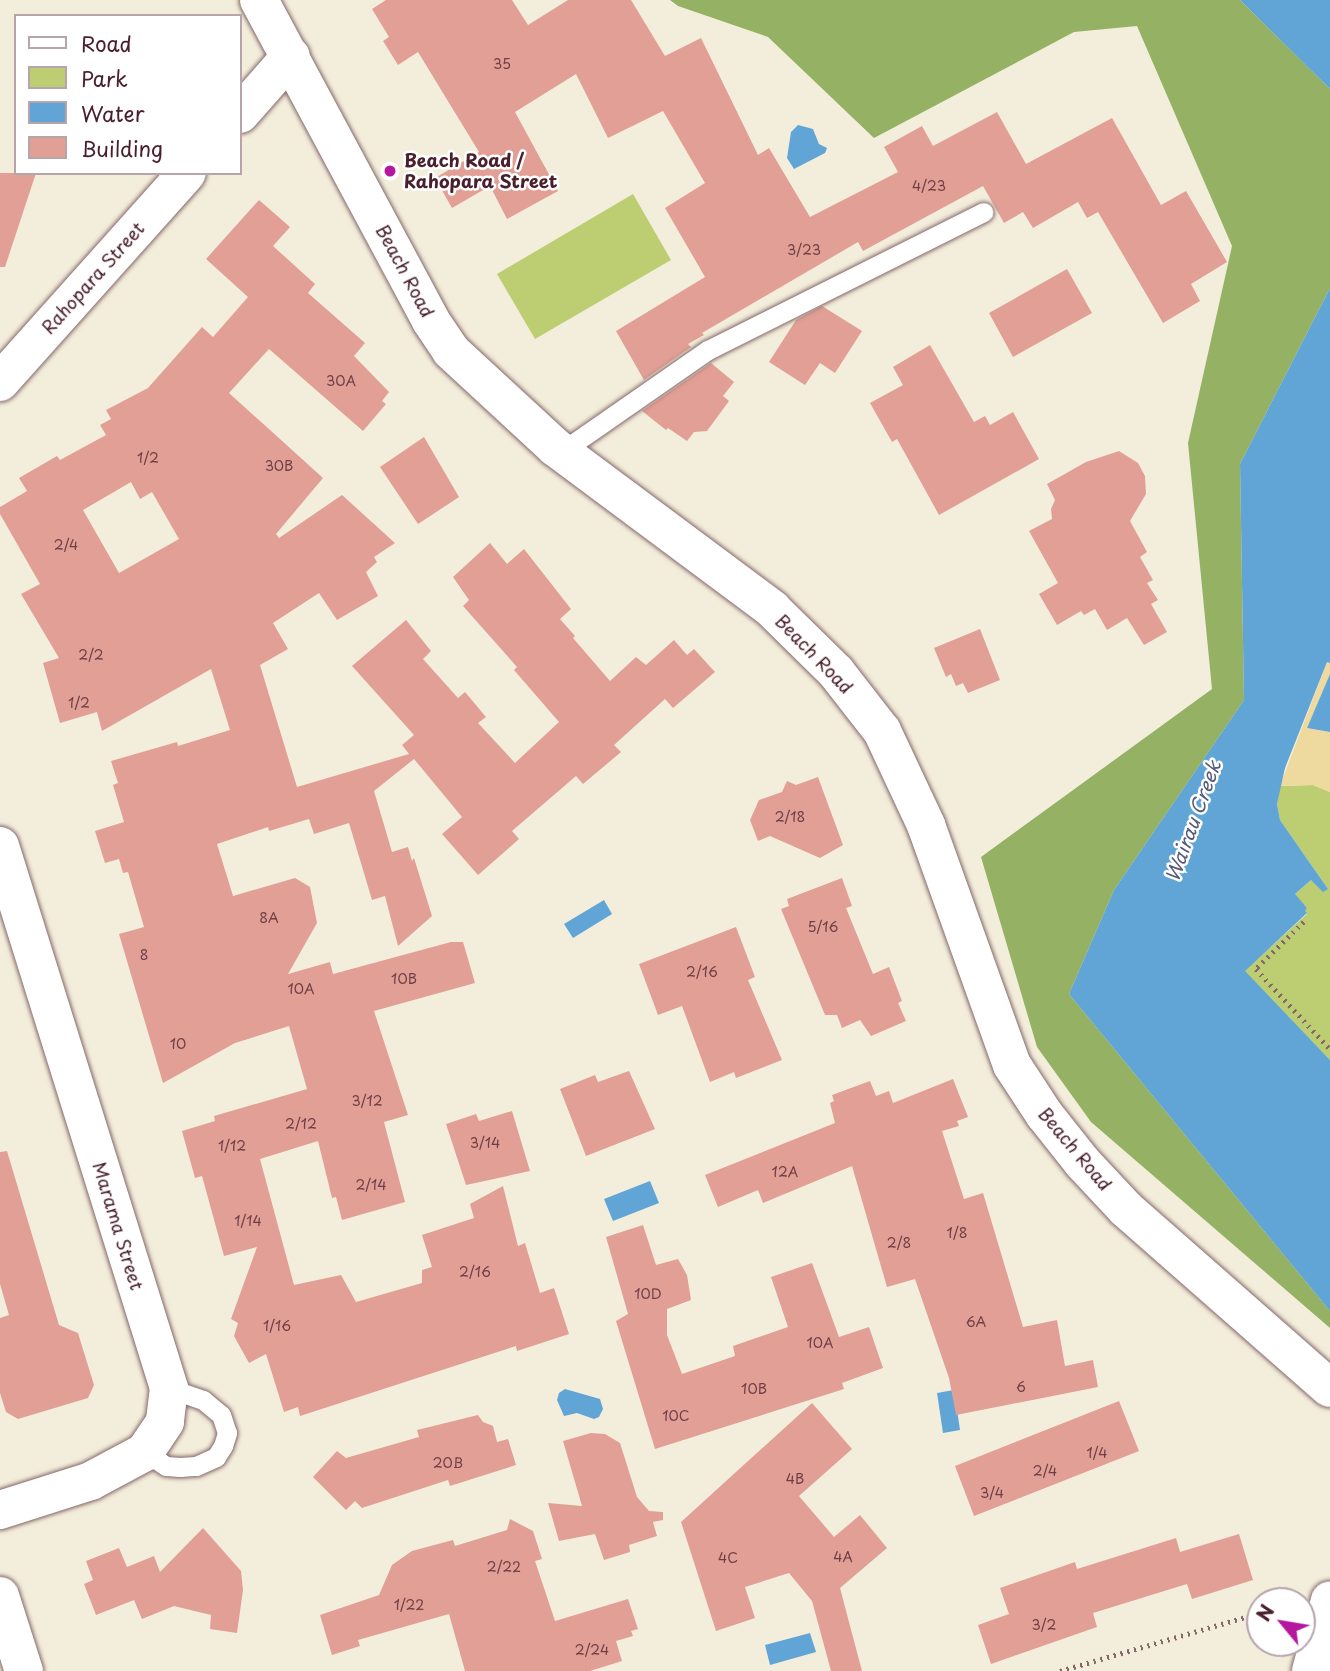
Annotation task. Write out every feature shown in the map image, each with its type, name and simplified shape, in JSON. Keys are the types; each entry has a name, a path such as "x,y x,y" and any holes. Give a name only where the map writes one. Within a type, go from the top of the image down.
{"main road":[{"name":"Beach Road","path":"259,0 431,321 451,351 561,452 772,609 836,672 882,731 920,813 1012,1065 1044,1114 1082,1162 1126,1209 1330,1388"},
{"path":"242,112 290,56"},
{"name":"Rahopara Street","path":"0,382 185,175"},
{"name":"Marama Street","path":"0,846 169,1388 165,1422 145,1452 91,1481 0,1510"},
{"path":"0,1596 24,1671"},
{"path":"1311,1671 1327,1616"}],"lane":[{"path":"561,452 708,350 983,212"},
{"path":"145,1452 166,1466 196,1466 216,1457 223,1446 227,1433 221,1415 203,1400 169,1388"}],"path":[{"path":"1304,922 1256,969 1330,1049"},
{"path":"1060,1671 1246,1617"}],"green space":[{"path":"670,0 1240,0 1330,89 1330,288 1240,464 1244,700 1114,890 1069,994 1330,1311 1330,1328 1091,1122 1037,1047 981,857 1212,689 1188,443 1232,246 1137,26 1074,32 874,138 768,37 678,6"},
{"path":"633,194 671,260 535,339 497,274"},
{"path":"1313,785 1330,792 1330,1060 1244,971 1307,914 1304,911 1307,908 1294,895 1311,880 1328,889 1280,820 1277,804 1280,786"}],"sand":[{"path":"1327,662 1330,663 1330,674 1307,728 1330,732 1330,792 1313,785 1280,786"}],"water":[{"path":"1240,0 1330,0 1330,89"},
{"path":"798,125 813,129 819,144 827,148 825,153 794,169 787,158 791,132"},
{"name":"Wairau Creek","path":"1330,288 1330,663 1327,662 1285,768 1277,804 1280,820 1328,889 1323,892 1311,880 1295,894 1307,908 1307,913 1245,971 1330,1060 1330,1311 1069,994 1114,890 1244,700 1240,464"},
{"path":"1330,674 1330,732 1307,728"},
{"path":"604,900 612,914 573,938 564,924"},
{"path":"650,1181 659,1203 613,1221 604,1199"},
{"path":"565,1389 600,1399 603,1409 599,1417 594,1419 577,1413 564,1416 557,1400 559,1393"},
{"path":"954,1390 960,1430 943,1433 937,1393"},
{"path":"810,1633 816,1652 770,1665 765,1645"}],"building":[{"path":"386,0 512,0 528,25 568,0 631,0 665,56 701,38 758,155 769,148 810,217 898,172 884,147 922,126 933,146 997,112 1026,164 1112,118 1161,205 1186,191 1227,262 1191,284 1200,301 1163,323 1098,212 1087,218 1078,202 1033,228 1023,212 1004,223 983,186 863,251 858,242 702,333 704,335 688,344 691,347 644,380 616,331 705,277 665,208 705,183 663,111 608,138 576,74 515,112 558,191 507,219 490,186 452,208 435,178 479,152 418,52 398,65 383,41 389,37 372,9"},
{"path":"0,173 35,175 5,267 0,267"},
{"path":"259,200 290,227 273,246 315,284 308,293 365,343 354,356 389,392 382,401 386,404 363,431 269,349 229,393 323,478 276,534 279,538 342,495 395,543 374,557 377,562 366,572 378,596 337,620 319,593 273,623 288,649 260,665 297,787 409,754 402,745 414,735 352,666 406,620 431,651 423,659 458,698 465,692 486,717 478,723 515,763 559,722 514,670 517,667 463,606 469,600 453,577 490,543 507,564 524,549 571,609 560,619 610,681 636,657 646,665 674,640 687,655 694,649 715,672 673,708 665,699 614,745 621,752 583,784 576,776 512,831 519,839 478,875 442,834 462,817 414,759 374,791 392,852 408,847 432,916 398,946 385,896 372,900 349,823 314,834 309,819 269,831 268,827 217,844 233,896 295,878 310,887 317,923 288,974 330,962 333,974 451,942 463,942 475,983 374,1011 408,1115 384,1122 405,1202 342,1220 336,1197 332,1198 318,1141 260,1159 294,1285 341,1275 356,1302 422,1283 422,1270 432,1267 422,1235 474,1218 470,1204 503,1186 518,1246 525,1243 540,1293 554,1288 569,1334 517,1351 516,1346 300,1416 298,1407 284,1412 266,1354 249,1363 234,1336 238,1323 231,1319 257,1247 224,1256 202,1176 195,1178 182,1131 215,1121 214,1116 307,1089 289,1026 235,1043 163,1083 119,934 144,927 128,872 123,873 119,859 105,863 95,831 124,822 113,785 118,783 111,761 177,742 178,746 230,730 211,669 102,731 97,712 60,723 43,663 59,658 21,594 40,584 0,514 0,507 27,491 19,478 57,456 60,460 106,435 100,425 111,419 106,410 148,388 202,327 213,337 248,297 206,259","holes":["131,482 140,499 152,492 179,539 119,573 83,510"]},
{"path":"1067,269 1092,313 1013,357 989,313"},
{"path":"822,306 862,331 835,373 820,363 805,385 769,362 796,320"},
{"path":"930,345 974,422 985,416 990,425 1013,412 1039,459 939,515 897,439 892,442 870,403 903,385 893,367"},
{"path":"711,363 734,382 723,396 729,401 707,431 694,432 687,441 668,428 666,430 642,411"},
{"path":"424,437 459,497 418,524 380,467"},
{"path":"1119,451 1138,463 1145,476 1146,494 1130,521 1147,552 1140,557 1153,580 1147,583 1158,600 1151,604 1167,632 1144,645 1127,618 1107,630 1095,609 1084,615 1081,611 1057,625 1039,594 1058,583 1029,531 1052,519 1051,509 1055,500 1047,484 1086,462"},
{"path":"980,629 1000,680 968,693 963,683 956,686 951,674 946,677 934,648"},
{"path":"818,777 843,845 820,858 770,836 758,841 750,820 759,800 782,792 787,781 796,785"},
{"path":"842,878 852,906 846,908 873,974 889,967 902,1001 898,1003 906,1021 871,1036 860,1020 842,1028 837,1015 825,1015 781,909 789,906 787,899"},
{"path":"736,927 755,977 748,980 782,1060 736,1078 734,1072 710,1082 682,1006 658,1015 639,964"},
{"path":"629,1071 655,1129 586,1156 560,1089 595,1075 598,1082"},
{"path":"953,1079 968,1117 957,1121 959,1126 942,1131 964,1199 983,1193 1023,1327 1057,1320 1065,1366 1093,1360 1098,1387 956,1415 949,1378 915,1279 887,1287 852,1166 763,1203 758,1190 718,1207 705,1175 835,1123 830,1103 834,1101 832,1095 870,1081 876,1096 889,1091 893,1103"},
{"path":"512,1111 530,1171 466,1185 446,1124 476,1114 479,1121"},
{"path":"7,1151 59,1325 78,1333 94,1385 88,1398 18,1419 6,1412 0,1393 0,1318 9,1315 0,1284 0,1152"},
{"path":"643,1225 656,1265 678,1259 687,1275 691,1300 667,1309 667,1335 682,1374 735,1356 733,1346 788,1327 771,1277 812,1263 839,1337 869,1327 883,1368 842,1383 844,1389 655,1449 616,1321 628,1314 606,1237"},
{"path":"1119,1401 1139,1451 974,1516 955,1466"},
{"path":"812,1403 852,1449 799,1496 834,1537 860,1515 887,1548 840,1588 862,1671 831,1671 812,1601 789,1573 745,1587 755,1618 716,1631 681,1522"},
{"path":"478,1415 483,1422 493,1426 497,1442 508,1439 516,1465 450,1486 448,1480 362,1508 355,1501 346,1510 313,1477 337,1451 346,1458 419,1437 417,1430"},
{"path":"591,1433 605,1434 620,1443 637,1497 649,1511 663,1512 663,1520 653,1522 657,1536 629,1545 630,1552 604,1560 595,1534 559,1541 548,1503 582,1506 563,1441"},
{"path":"510,1519 533,1531 542,1559 535,1561 555,1621 628,1599 638,1629 631,1631 633,1636 616,1641 622,1661 590,1671 465,1671 449,1614 358,1640 360,1646 332,1655 320,1615 379,1595 392,1565 412,1551 453,1540 455,1546 507,1530"},
{"path":"203,1528 241,1571 243,1590 237,1633 210,1629 211,1615 174,1606 142,1619 134,1600 96,1615 84,1584 93,1580 86,1561 119,1548 127,1567 154,1556 160,1572"},
{"path":"1239,1534 1253,1580 1192,1599 1187,1584 1093,1613 1097,1627 991,1664 978,1625 1009,1614 1000,1588 1075,1562 1077,1569 1176,1538 1180,1552"}],"place":[{"name":"Beach Road / Rahopara Street","path":"390,171"}]}
